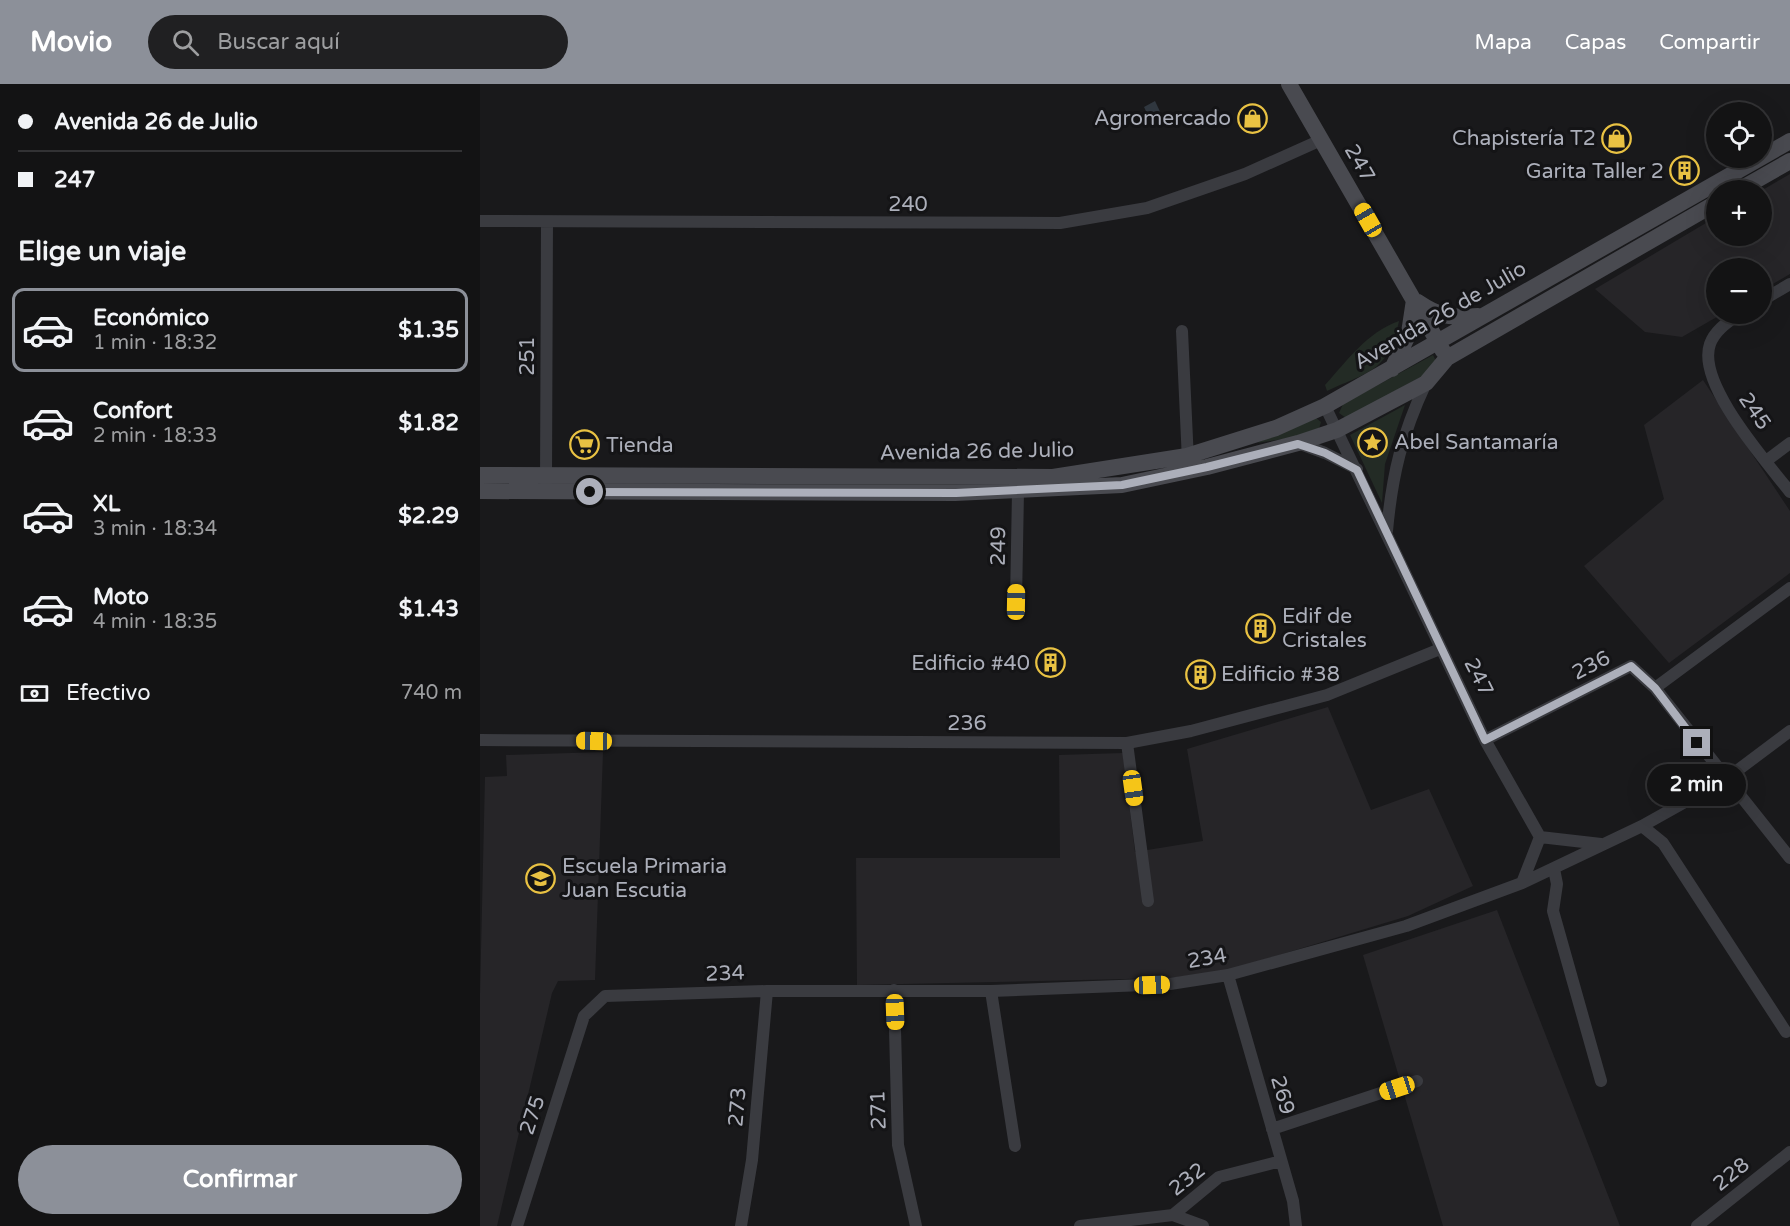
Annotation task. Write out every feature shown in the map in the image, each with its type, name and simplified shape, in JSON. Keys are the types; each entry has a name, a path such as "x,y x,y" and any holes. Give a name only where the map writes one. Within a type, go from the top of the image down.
{"street":[{"name":"247","path":"1289,84 1447,358"},
{"name":"240","path":"480,221 1060,223 1147,208 1245,174 1321,140"},
{"name":"Avenida 26 de Julio","path":"480,475 546,483 1018,491 1122,485 1188,464 1325,406 1391,371 1482,316 1790,141"},
{"path":"1757,180 1790,161"},
{"path":"1680,204 1688,219"},
{"name":"Avenida 26 de Julio","path":"480,491 546,483 1053,477 1188,464 1298,444 1337,430 1426,383 1447,358 1706,209"},
{"name":"251","path":"546,483 547,222"},
{"path":"1772,295 1790,284"},
{"path":"1391,371 1402,353 1409,333 1414,300 1437,315 1457,318 1482,316"},
{"name":"245","path":"1725,324 1710,344 1709,366 1717,391 1790,492"},
{"path":"1182,331 1188,464"},
{"path":"1386,532 1392,481 1399,449 1408,420 1426,383"},
{"name":"247","path":"1325,406 1485,740 1540,837"},
{"path":"1766,461 1790,443"},
{"path":"1298,444 1325,453 1357,470"},
{"name":"249","path":"1016,602 1018,491"},
{"path":"1790,588 1655,688 1790,858"},
{"name":"236","path":"480,740 1127,742 1191,732 1327,695 1440,649"},
{"name":"236","path":"1485,740 1631,666 1655,688"},
{"name":"234","path":"584,1016 605,996 767,991 991,991 1170,984 1228,975 1406,926 1522,883 1642,826 1726,779 1790,731"},
{"path":"1127,742 1148,901"},
{"path":"1642,826 1663,843 1786,1032"},
{"path":"1522,883 1540,837 1603,845"},
{"path":"1554,869 1557,884 1553,911 1601,1081"},
{"name":"269","path":"1228,975 1293,1201 1296,1226"},
{"name":"271","path":"894,990 898,1145 916,1226"},
{"name":"273","path":"741,1226 752,1160 767,991"},
{"path":"991,991 1015,1146"},
{"name":"275","path":"517,1226 584,1016"},
{"path":"1272,1129 1418,1081"},
{"name":"228","path":"1697,1226 1790,1152"},
{"name":"232","path":"1080,1226 1173,1215 1219,1177 1281,1161"},
{"path":"1173,1215 1203,1226"}],"shaded area":[{"path":"1155,101 1164,120 1153,126 1144,107"},
{"path":"1790,174 1790,274 1772,285 1772,258 1706,258 1706,323 1682,337 1645,332 1595,289 1706,223 1706,246 1772,246 1772,185"},
{"path":"1399,321 1389,351 1375,368 1327,391 1325,385 1358,348 1377,332"},
{"path":"1433,355 1437,363 1426,374 1346,418 1339,413 1343,404"},
{"path":"1703,380 1790,511 1790,573 1669,663 1584,566 1664,499 1644,425"},
{"path":"1405,405 1385,464 1382,503 1350,435"},
{"path":"1315,417 1321,422 1319,429 1290,438 1257,443"},
{"path":"1328,707 1371,810 1429,789 1473,886 1408,916 1226,971 1170,978 857,985 856,858 1060,858 1059,755 1123,753 1135,852 1203,841 1187,749"},
{"name":"Escuela Primaria Juan Escutia","path":"603,752 595,980 558,981 552,993 497,1226 480,1226 480,994 485,777 507,776 506,755"},
{"path":"1497,910 1620,1226 1443,1226 1363,955"}],"place":[{"name":"Agromercado","path":"1252,118"},
{"name":"Chapistería T2","path":"1617,138"},
{"name":"Garita Taller 2","path":"1685,171"},
{"name":"Abel Santamaría","path":"1373,442"},
{"name":"Tienda","path":"585,445"},
{"name":"Edif de Cristales","path":"1261,628"},
{"name":"Edificio #40","path":"1051,663"},
{"name":"Edificio #38","path":"1200,674"},
{"name":"Escuela Primaria Juan Escutia","path":"541,878"}],"route":[{"path":"590,492 956,493 1122,485 1298,444 1325,453 1357,470 1485,740 1631,666 1655,688 1697,743"}]}
